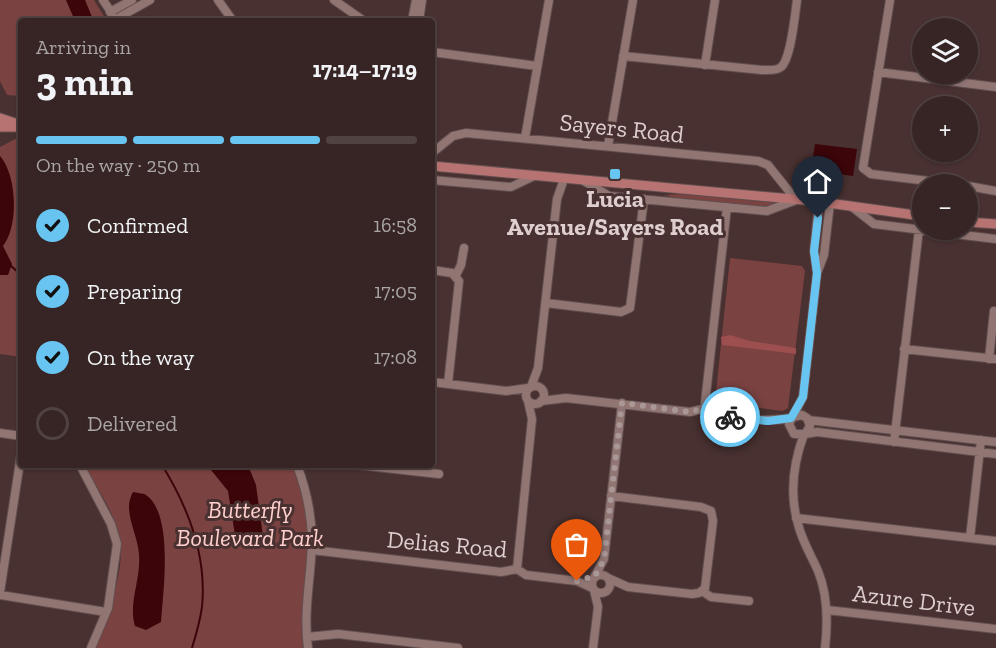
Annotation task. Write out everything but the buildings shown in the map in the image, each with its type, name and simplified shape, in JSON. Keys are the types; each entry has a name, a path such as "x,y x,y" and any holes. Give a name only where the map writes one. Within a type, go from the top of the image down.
{"main road":[{"path":"0,118 18,125"},
{"path":"0,127 18,126"},
{"path":"435,166 830,203 912,215"},
{"path":"978,223 996,224"}],"street":[{"path":"103,0 114,18"},
{"path":"110,12 132,0"},
{"path":"119,18 150,0"},
{"path":"218,0 232,18"},
{"path":"334,0 360,18"},
{"path":"413,18 416,0"},
{"path":"419,18 422,0"},
{"path":"525,138 549,0"},
{"path":"608,146 633,0"},
{"path":"705,65 715,0"},
{"path":"623,56 762,70 781,68 789,48 797,0"},
{"path":"890,0 863,165 865,171 871,174 912,179"},
{"path":"435,51 470,59 537,66"},
{"path":"878,72 996,87"},
{"name":"Sayers Road","path":"435,151 453,136 462,133 763,162 772,169 796,200"},
{"path":"435,180 511,187 534,176"},
{"path":"517,569 532,419 527,400 529,388 538,368 560,178"},
{"path":"584,181 603,195 644,200 771,211 796,200"},
{"path":"978,188 996,191"},
{"path":"546,303 621,312 630,308 644,200"},
{"path":"819,202 814,251 817,273 803,397 810,426 796,452 793,484 796,518 820,578 827,610 825,648"},
{"path":"817,273 824,255 830,203"},
{"path":"851,206 870,223 912,229"},
{"path":"706,408 727,207"},
{"path":"978,238 996,240"},
{"path":"894,442 918,240"},
{"path":"448,384 459,286 456,275 461,265 464,248"},
{"path":"435,271 456,275"},
{"path":"904,349 992,359 994,312"},
{"path":"532,419 541,401 542,389 538,368"},
{"path":"435,382 506,391 542,389 566,398"},
{"path":"506,391 534,404 566,398 690,412 706,408 720,416 768,421 799,414 808,419 996,442"},
{"path":"796,452 791,431 792,417 803,397"},
{"path":"593,648 598,607 610,583 604,559 622,403"},
{"path":"768,421 804,434 817,432 996,454"},
{"path":"0,432 18,435"},
{"path":"970,538 981,440"},
{"path":"19,468 0,594 106,612"},
{"path":"82,468 117,540 106,612 91,648"},
{"path":"298,468 310,514 312,550 305,612 308,648"},
{"path":"386,468 439,474"},
{"path":"611,496 701,507 711,511 713,521 704,589 711,597 749,601"},
{"path":"796,518 996,541"},
{"name":"Delias Road","path":"312,550 501,572 517,569 525,575 577,581 593,589"},
{"path":"598,607 592,581 604,559"},
{"path":"595,576 601,574 628,587"},
{"name":"Delias Road","path":"577,581 595,576"},
{"path":"593,589 606,591 628,587 692,594 704,589"},
{"name":"Azure Drive","path":"827,610 996,629"},
{"path":"307,637 338,634 416,646 458,648"}],"green space":[{"path":"0,0 94,0 105,18 18,18 18,96 7,95 0,81"},
{"path":"18,138 18,357 0,354 0,147"},
{"path":"682,194 780,203 773,208 670,199 670,196 662,195"},
{"path":"730,258 802,266 805,271 788,408 783,411 715,402"},
{"name":"Butterfly Boulevard Park","path":"86,468 293,468 304,505 308,536 303,622 304,648 95,648 118,578 121,549 117,527"}],"shaded area":[{"path":"66,0 85,0 94,18 74,18"},
{"path":"815,144 857,149 853,176 811,170"},
{"path":"0,156 10,175 14,201 12,226 3,246 12,264 8,275 0,275"},
{"path":"730,335 750,341 796,348 796,354 722,345 721,337"},
{"path":"209,468 249,468 256,485 264,544 255,549 244,548 235,535 228,491"},
{"path":"133,492 146,495 155,505 164,536 165,574 161,622 146,630 135,626 133,617 139,554 129,506"}],"waterway":[{"path":"9,264 18,272"},
{"path":"164,468 180,498 194,533 202,570 202,607 192,648"}],"way so far":[{"path":"577,581 595,576 604,559 622,403 690,412 706,408 720,416 730,417"}],"place":[{"name":"Lucia Avenue/Sayers Road","path":"615,174"}],"route":[{"path":"730,417 768,421 791,418 803,397 817,273 814,251 818,218"}]}
